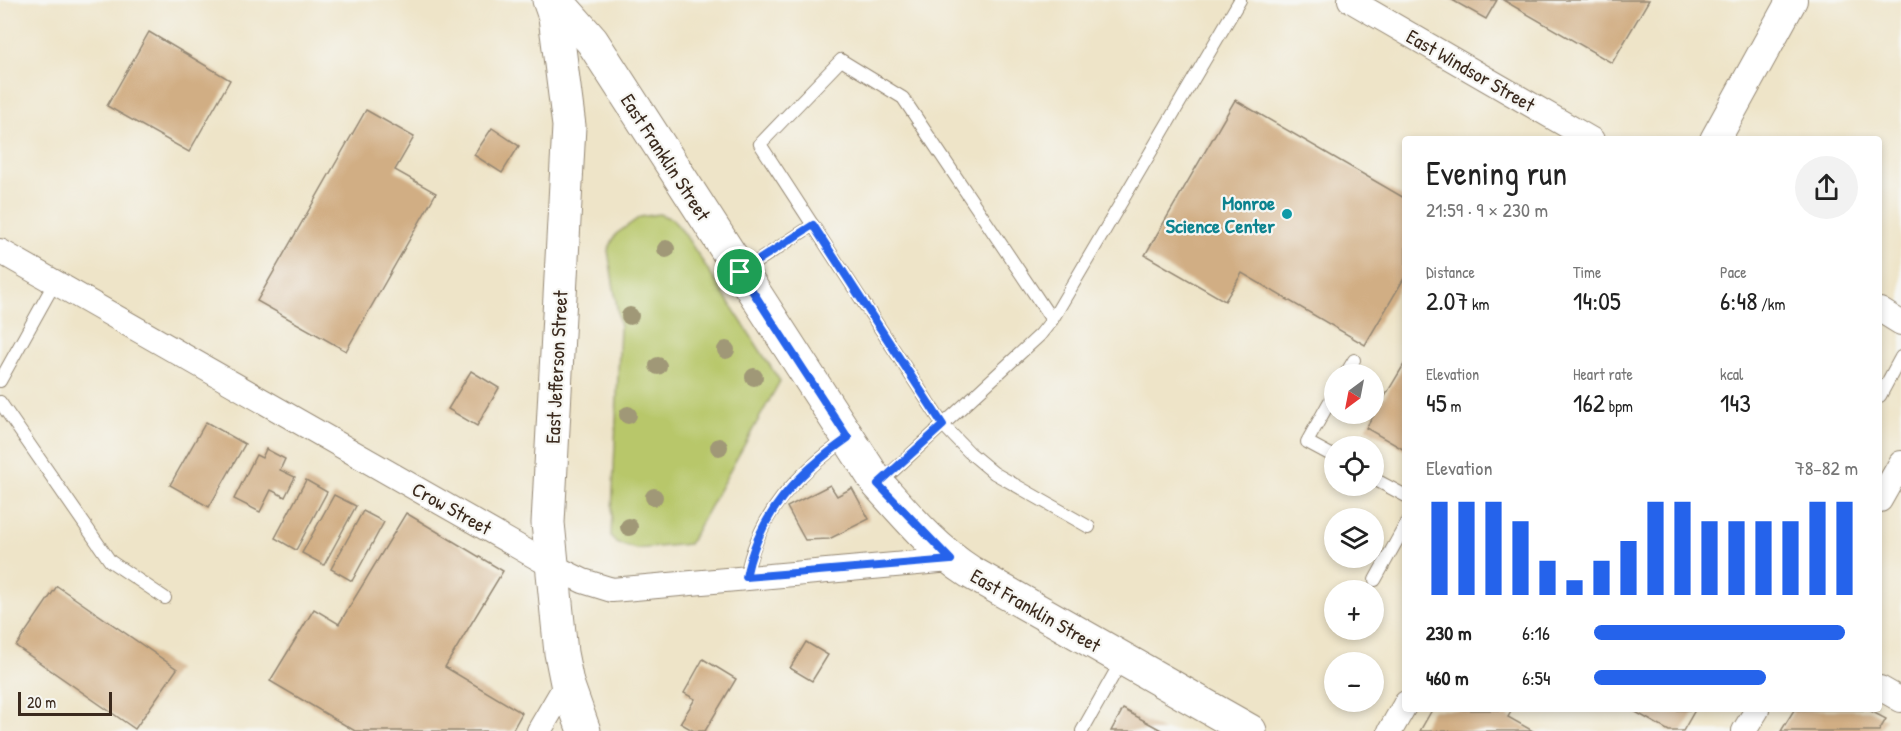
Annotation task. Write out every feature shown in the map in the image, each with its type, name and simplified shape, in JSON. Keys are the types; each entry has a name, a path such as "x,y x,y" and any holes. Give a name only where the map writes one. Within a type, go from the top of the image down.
{"main road":[{"name":"East Jefferson Street","path":"549,0 555,17 569,126 548,523 561,653 567,683 585,731"},
{"name":"East Franklin Street","path":"556,0 592,41 878,484 951,560 1250,731"}],"street":[{"name":"East Windsor Street","path":"1350,0 1585,136"},
{"path":"1716,136 1792,0"},
{"name":"Crow Street","path":"0,251 552,566 583,581 612,590 951,560"},
{"path":"1882,311 1901,322"},
{"path":"1882,496 1901,463"},
{"path":"539,731 567,683"},
{"path":"1882,689 1901,700"},
{"path":"1390,731 1402,710"},
{"path":"1744,731 1756,712"}],"lane":[{"path":"878,484 1040,335 1052,320 1240,0"},
{"path":"1052,320 903,98 841,60 760,144 943,425 994,473 1089,527"},
{"path":"740,272 813,225"},
{"path":"0,381 55,282"},
{"path":"1882,392 1901,357"},
{"path":"1352,364 1354,360"},
{"path":"0,402 110,561 165,597"},
{"path":"1324,412 1307,442 1324,451"},
{"path":"746,577 750,556 761,531 788,487 814,462 848,438"},
{"path":"1384,484 1402,494"},
{"path":"1375,580 1402,531"},
{"path":"1082,731 1122,659"}],"green space":[{"path":"659,214 672,219 684,233 780,381 689,544 636,549 616,543 611,536 620,327 608,250 616,234 640,217"}],"building":[{"path":"1452,0 1497,0 1486,19"},
{"path":"1503,0 1649,0 1612,63"},
{"path":"149,32 230,80 189,152 107,106"},
{"name":"Monroe Science Center","path":"1235,100 1402,197 1402,282 1365,345 1242,273 1225,301 1145,255"},
{"path":"366,110 414,137 395,170 436,193 346,351 257,301"},
{"path":"492,128 519,146 502,173 474,155"},
{"path":"1402,368 1402,449 1384,438 1384,436 1366,428 1368,424 1384,424 1384,398"},
{"path":"471,371 499,388 477,426 448,409"},
{"path":"206,422 245,444 209,507 170,485"},
{"path":"266,449 285,459 280,470 295,477 285,497 271,490 260,512 234,499 256,455 262,458"},
{"path":"306,480 327,492 296,550 275,538"},
{"path":"830,485 837,496 852,488 869,519 829,539 805,540 787,507"},
{"path":"334,495 356,506 324,565 302,553"},
{"path":"363,511 384,522 352,581 331,569"},
{"path":"406,513 503,571 445,667 522,713 512,731 355,731 270,681 314,609 339,624"},
{"path":"57,586 177,669 135,729 16,646"},
{"path":"806,642 828,655 812,681 790,668"},
{"path":"703,659 736,679 705,731 694,731 680,723 695,699 684,693"},
{"path":"1123,709 1163,731 1111,731"},
{"path":"1431,712 1511,712 1508,717 1533,731 1420,731"},
{"path":"1636,712 1694,712 1683,731 1669,731"},
{"path":"1793,712 1873,712 1886,719 1879,731 1781,731"}],"place":[{"name":"Monroe Science Center","path":"1287,214"}],"route":[{"path":"813,225 943,425 878,484 921,532 951,560 746,577 750,556 761,531 788,487 814,462 848,438 740,272 813,225"}]}
